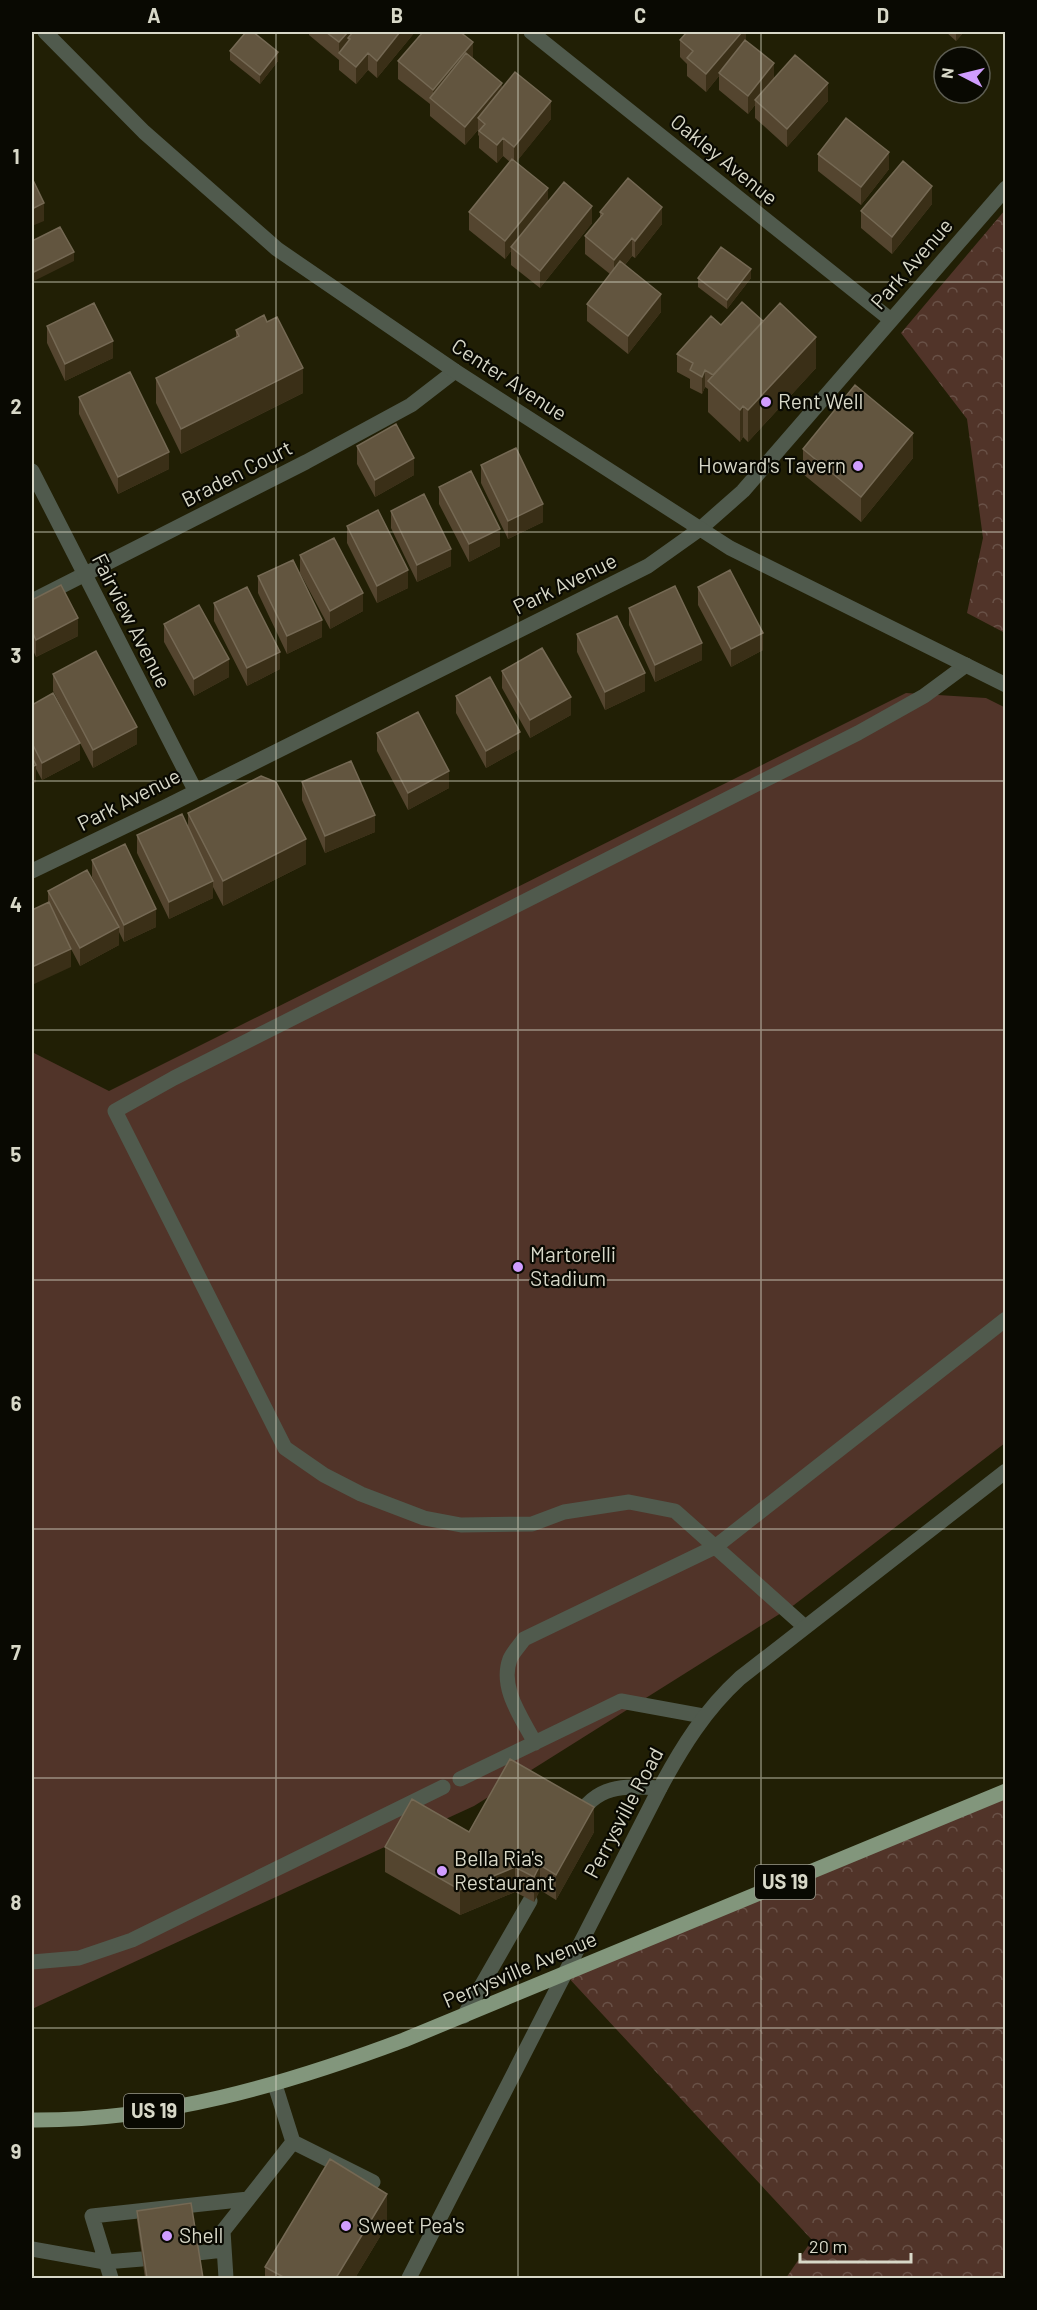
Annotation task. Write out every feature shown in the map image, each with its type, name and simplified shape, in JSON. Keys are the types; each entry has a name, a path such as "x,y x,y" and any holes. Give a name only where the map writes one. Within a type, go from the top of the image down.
{"main road":[{"name":"Perrysville Avenue","path":"32,2120 150,2112 275,2085 341,2064 464,2016 1005,1791"}],"street":[{"name":"Center Avenue","path":"45,32 144,132 277,249 455,371 730,548 1005,685"},
{"name":"Oakley Avenue","path":"531,32 891,320"},
{"name":"Park Avenue","path":"32,871 648,566 700,530 743,491 1005,188"},
{"name":"Braden Court","path":"32,601 306,462 411,405 455,371"},
{"name":"Fairview Avenue","path":"32,471 83,576 195,790"},
{"path":"805,1627 675,1511 629,1502 564,1512 532,1524 461,1526 424,1518 361,1494 324,1474 285,1448 115,1112 174,1078 858,733 924,696 966,665"},
{"path":"535,1743 506,1682 510,1658 524,1639 715,1547 1005,1319"},
{"name":"Perrysville Road","path":"409,2278 660,1788 703,1716 740,1678 1005,1471"},
{"path":"460,1779 621,1701 703,1716"},
{"path":"575,1821 583,1807 597,1795 612,1789 629,1786 660,1788"},
{"path":"32,1962 79,1959 132,1940 443,1787"},
{"path":"464,2016 530,1901"},
{"path":"275,2085 293,2142 373,2182"},
{"path":"226,2278 223,2231 293,2142"},
{"path":"111,2278 92,2216 248,2199"},
{"path":"32,2249 105,2262 142,2259"},
{"path":"197,2253 224,2250"}],"green space":[{"path":"1005,210 1005,633 967,613 983,538 967,419 901,333"},
{"name":"Martorelli Stadium","path":"906,693 986,698 1006,708 1005,1443 794,1605 474,1806 32,2009 32,1052 109,1091"},
{"path":"1005,1791 1005,2278 786,2278 812,2240 565,1974"}],"building":[{"path":"246,32 253,32 278,52 260,75 230,51"},
{"path":"326,32 348,32 339,42"},
{"path":"353,32 400,32 377,61 368,53 356,67 339,53"},
{"path":"423,32 460,32 473,42 433,90 398,61"},
{"path":"687,32 742,32 706,74 687,58 693,51 680,40"},
{"path":"745,40 774,63 748,96 719,73"},
{"path":"466,53 502,83 465,127 430,98"},
{"path":"795,55 828,83 787,129 755,100"},
{"path":"515,72 551,101 514,147 503,138 497,145 479,131 485,124 478,118"},
{"path":"846,118 889,152 861,187 818,154"},
{"path":"512,159 548,188 505,241 469,212"},
{"path":"903,161 932,186 892,237 861,211"},
{"path":"32,178 44,203 32,209"},
{"path":"628,178 662,207 635,241 632,238 614,260 585,236 603,214 600,212"},
{"path":"564,182 592,206 540,271 511,247"},
{"path":"60,227 74,252 32,273 32,241"},
{"path":"721,247 751,269 727,300 698,278"},
{"path":"620,261 661,294 628,336 587,304"},
{"path":"742,302 763,321 713,375 705,370 702,377 690,370 693,363 677,354 711,316 721,325"},
{"path":"94,303 113,341 65,364 47,326"},
{"path":"780,303 816,337 748,410 743,406 740,410 708,381"},
{"path":"264,315 267,322 277,317 303,368 181,429 156,378 239,336 236,330"},
{"path":"130,372 169,452 118,477 79,397"},
{"name":"Howard's Tavern","path":"855,385 913,433 861,497 803,449"},
{"path":"396,424 414,458 375,480 357,446"},
{"path":"516,448 543,504 508,521 481,465"},
{"path":"471,471 500,529 469,544 439,487"},
{"path":"424,494 451,549 417,565 391,511"},
{"path":"378,510 408,570 377,586 347,526"},
{"path":"334,538 363,593 330,611 300,555"},
{"path":"293,560 322,620 287,636 258,576"},
{"path":"730,570 763,633 731,649 698,587"},
{"path":"61,585 78,618 36,640 32,631 32,600"},
{"path":"675,586 702,643 655,665 629,608"},
{"path":"247,587 280,652 247,668 214,603"},
{"path":"199,605 229,659 194,679 164,624"},
{"path":"617,616 645,673 605,692 577,634"},
{"path":"542,648 571,697 530,720 502,671"},
{"path":"96,651 137,727 93,750 53,674"},
{"path":"490,677 520,732 486,751 456,696"},
{"path":"53,693 80,743 42,763 32,743 32,705"},
{"path":"418,712 449,771 408,793 377,733"},
{"path":"351,761 375,815 325,836 302,782"},
{"path":"261,776 276,782 306,839 223,881 188,813"},
{"path":"182,814 213,881 169,902 137,835"},
{"path":"125,844 156,909 124,925 92,860"},
{"path":"87,870 119,927 80,948 48,891"},
{"path":"49,902 71,949 32,967 32,910"},
{"path":"510,1759 594,1807 556,1875 540,1865 534,1877 515,1867 460,1890 385,1847 412,1799 469,1832"},
{"path":"330,2159 387,2194 336,2278 285,2278 265,2267"},
{"name":"Shell","path":"191,2203 203,2278 147,2278 137,2211"}],"place":[{"name":"Rent Well","path":"766,402"},
{"name":"Howard's Tavern","path":"858,466"},
{"name":"Martorelli Stadium","path":"518,1267"},
{"name":"Bella Ria's Restaurant","path":"442,1871"},
{"name":"Sweet Pea's","path":"346,2226"},
{"name":"Shell","path":"167,2236"}]}
